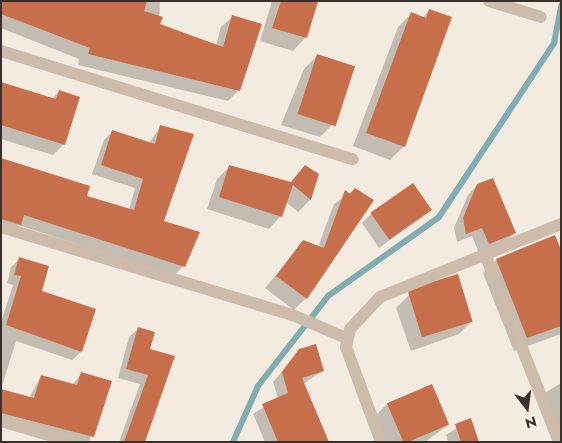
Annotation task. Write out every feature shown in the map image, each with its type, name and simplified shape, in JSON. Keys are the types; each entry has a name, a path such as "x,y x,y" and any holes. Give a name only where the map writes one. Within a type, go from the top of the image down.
{"street":[{"path":"489,1 541,17"},
{"path":"1,50 354,159"},
{"path":"346,338 380,297 561,224"},
{"path":"1,227 290,314 346,338 381,442"},
{"path":"485,254 559,442"},
{"path":"1,421 72,442"}],"building":[{"path":"1,1 147,1 144,11 163,17 160,24 223,47 232,15 262,24 240,91 88,54 90,48 1,14"},
{"path":"281,1 318,1 307,38 272,28"},
{"path":"429,9 452,17 405,147 366,133 411,12 426,18"},
{"path":"317,54 355,66 336,126 298,114"},
{"path":"1,82 56,99 59,90 80,97 65,145 1,125"},
{"path":"160,125 194,134 164,221 200,232 185,267 24,215 21,225 1,219 1,158 90,186 87,196 134,210 143,179 101,165 112,130 155,144"},
{"path":"229,165 291,182 305,165 319,174 311,200 293,185 282,217 219,197"},
{"path":"493,178 516,233 489,244 482,228 466,234 463,218 477,184"},
{"path":"413,183 432,210 389,240 370,213"},
{"path":"355,188 374,200 307,299 276,276 303,240 324,248 345,190 350,194"},
{"path":"555,235 561,250 561,326 527,338 496,259"},
{"path":"19,257 49,266 42,291 96,309 82,352 6,325 21,276 14,275"},
{"path":"458,274 473,322 422,337 407,289"},
{"path":"138,327 155,332 150,349 175,356 145,442 124,442 148,375 126,369"},
{"path":"316,344 324,371 302,378 329,442 278,442 262,404 288,393 282,372 299,349"},
{"path":"81,372 112,381 94,437 1,413 1,389 34,398 41,375 77,385"},
{"path":"432,384 449,425 408,442 403,442 387,403"},
{"path":"471,418 479,442 461,442 455,424"}],"waterway":[{"path":"233,442 258,386 328,296 439,217 554,43 561,6"}]}
